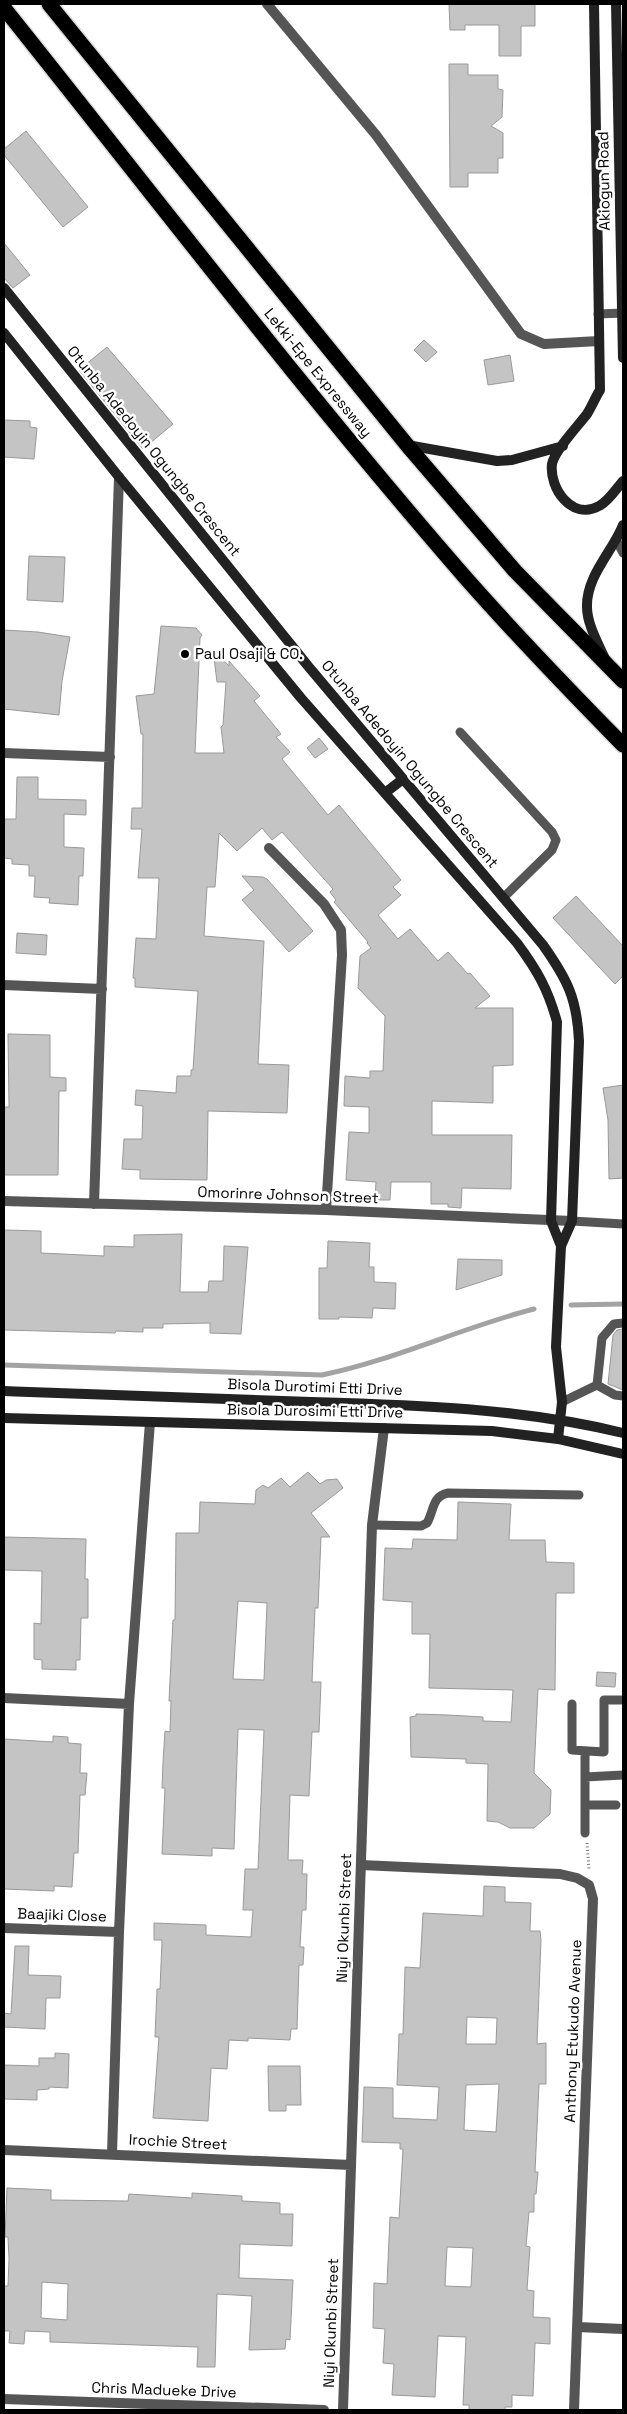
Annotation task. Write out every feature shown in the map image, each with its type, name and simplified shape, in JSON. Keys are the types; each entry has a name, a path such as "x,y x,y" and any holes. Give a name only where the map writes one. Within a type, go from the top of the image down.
{"highway":[{"name":"Lekki-Epe Expressway","path":"49,4 407,445 515,571 623,681"},
{"name":"Lekki-Epe Expressway","path":"4,8 314,397 396,496 466,578 623,745"}],"street":[{"path":"268,4 376,135 520,334 544,344 599,341"},
{"path":"594,4 600,390 588,412 552,462 553,482 560,496 572,506 586,509 599,506 623,481"},
{"name":"Akiogun Road","path":"616,4 623,358"},
{"name":"Otunba Adedoyin Ogungbe Crescent","path":"4,288 302,658 543,944 558,966 569,986 577,1014 579,1041 572,1222 560,1246"},
{"name":"Otunba Adedoyin Ogungbe Crescent","path":"4,332 301,698 517,943 538,971 550,996 556,1022 551,1221 560,1246 556,1347 562,1420 558,1439"},
{"path":"407,445 497,461 529,456 562,446"},
{"path":"94,1204 119,476"},
{"path":"607,664 591,625 587,607 590,587 598,569 617,541 623,525"},
{"path":"4,753 110,757"},
{"path":"385,793 403,778"},
{"path":"269,848 324,904 341,930 342,956 326,1210"},
{"path":"4,985 102,989"},
{"name":"Omorinre Johnson Street","path":"4,1201 326,1210 572,1222"},
{"name":"Bisola Durotimi Etti Drive","path":"4,1391 380,1404 522,1414 623,1433"},
{"name":"Bisola Durosimi Etti Drive","path":"4,1418 492,1431 558,1439 623,1454"},
{"path":"112,2154 118,1932 129,1704 150,1422"},
{"name":"Niyi Okunbi Street","path":"343,2410 372,1525 384,1428"},
{"path":"4,1698 129,1704"},
{"path":"361,1865 560,1874 576,1878 589,1885"},
{"name":"Anthony Etukudo Avenue","path":"574,2410 593,1899 589,1885"},
{"name":"Baajiki Close","path":"4,1928 118,1932"},
{"name":"Irochie Street","path":"4,2150 351,2165"},
{"path":"577,2327 623,2329"},
{"name":"Chris Madueke Drive","path":"4,2399 324,2410"}],"lane":[{"path":"598,314 623,313"},
{"path":"617,541 623,553"},
{"path":"460,732 552,832 556,840 552,850 503,898"},
{"path":"572,1222 623,1224"},
{"path":"597,1385 602,1338 614,1324 623,1323"},
{"path":"562,1402 597,1385"},
{"path":"597,1385 615,1395 623,1396"},
{"path":"372,1525 421,1526 428,1523 440,1494 579,1495"},
{"path":"572,1704 572,1750 604,1752 604,1700 623,1700"},
{"path":"585,1751 585,1832"},
{"path":"585,1777 623,1776"},
{"path":"585,1806 616,1805"}],"path":[{"path":"585,1832 589,1856 589,1885"}],"building":[{"path":"449,4 535,4 535,26 521,26 521,56 499,56 499,25 465,25 465,30 450,30"},
{"path":"449,64 468,64 468,75 498,75 498,89 503,90 502,117 491,126 503,133 503,158 498,158 498,173 468,173 468,187 450,187"},
{"path":"26,131 88,207 63,227 4,155 4,149"},
{"path":"4,243 30,275 13,288 4,278"},
{"path":"424,340 437,352 426,362 414,350"},
{"path":"107,347 173,424 143,449 79,370"},
{"path":"510,355 514,381 488,385 484,360"},
{"path":"4,420 30,421 30,427 37,428 34,459 4,457"},
{"path":"29,556 65,557 63,602 27,600"},
{"path":"161,626 196,628 202,635 200,638 195,753 224,753 221,727 223,725 226,682 217,682 213,650 229,666 229,661 260,696 254,701 281,734 276,737 290,752 282,759 328,815 339,805 401,880 393,887 401,895 378,915 398,939 410,929 438,961 448,952 490,996 475,1008 513,1008 513,1065 493,1066 493,1103 432,1101 432,1135 512,1135 511,1189 462,1188 461,1208 448,1207 448,1204 431,1204 431,1182 391,1182 390,1200 375,1200 376,1182 346,1180 349,1132 369,1133 369,1107 344,1106 345,1076 370,1078 370,1071 383,1071 385,1016 358,988 360,956 371,948 334,902 336,900 330,892 333,889 282,832 272,840 262,828 237,851 219,833 215,887 207,887 204,936 264,941 258,1064 289,1065 287,1113 208,1111 207,1180 140,1179 140,1170 122,1169 124,1139 142,1139 143,1106 135,1105 136,1090 176,1093 177,1076 191,1076 191,1070 193,1070 198,991 135,987 135,978 133,978 136,938 156,939 159,878 138,878 142,829 131,829 132,808 142,808 143,734 141,734 136,696 154,694"},
{"path":"4,630 38,632 70,637 62,681 59,715 4,709"},
{"path":"319,738 328,749 315,758 307,748"},
{"path":"17,777 38,777 38,799 86,800 86,815 64,814 64,847 84,848 83,876 79,876 78,905 49,903 50,898 34,897 35,876 29,876 29,865 12,864 12,859 4,858 4,819 16,819"},
{"path":"242,876 263,877 267,879 313,931 289,952 242,900 254,890"},
{"path":"576,896 623,946 623,976 615,984 553,918"},
{"path":"17,933 47,935 46,955 16,953"},
{"path":"8,1034 50,1035 50,1077 66,1078 66,1091 59,1091 58,1175 4,1175 4,1107 9,1107"},
{"path":"623,1085 623,1178 609,1179 608,1120 603,1088"},
{"path":"4,1230 41,1231 41,1253 104,1256 104,1246 134,1247 134,1235 182,1234 180,1292 208,1292 209,1281 223,1281 224,1246 248,1247 241,1334 210,1333 210,1323 163,1324 163,1328 143,1328 143,1332 116,1331 115,1333 4,1330"},
{"path":"328,1241 370,1243 369,1267 374,1267 374,1282 396,1283 395,1309 373,1308 372,1318 339,1317 339,1319 319,1319 319,1268 327,1268"},
{"path":"458,1259 502,1260 502,1275 456,1290"},
{"path":"623,1329 623,1390 608,1384 613,1335 617,1330"},
{"path":"308,1472 320,1484 326,1480 337,1479 343,1488 311,1513 330,1537 321,1537 318,1608 315,1608 312,1682 321,1682 319,1732 312,1732 309,1796 290,1795 288,1860 303,1860 302,1874 307,1874 306,1910 302,1910 300,1947 304,1947 303,1965 299,1965 297,2029 291,2029 290,2040 248,2038 248,2041 229,2040 227,2069 211,2068 208,2121 153,2118 159,2037 155,2037 157,1989 160,1989 162,1940 154,1940 154,1923 206,1925 206,1935 251,1937 253,1910 243,1910 245,1869 258,1869 264,1730 238,1729 234,1849 212,1848 212,1856 162,1854 165,1788 162,1788 163,1762 165,1731 170,1732 171,1701 169,1701 173,1620 175,1620 176,1533 199,1533 200,1502 255,1504 256,1490 263,1485 268,1488 281,1478 290,1487","holes":["238,1601 267,1603 264,1680 233,1679"]},
{"path":"458,1502 511,1504 509,1540 545,1540 546,1562 574,1563 574,1593 556,1593 555,1690 538,1689 534,1773 551,1790 550,1814 534,1828 510,1828 498,1822 487,1821 488,1764 466,1763 466,1759 411,1757 410,1717 416,1716 416,1714 483,1717 483,1721 511,1722 513,1690 429,1688 430,1634 412,1634 412,1602 383,1600 385,1548 412,1549 413,1539 457,1540"},
{"path":"4,1537 86,1539 85,1579 88,1579 88,1618 81,1618 80,1660 76,1660 76,1670 42,1669 42,1660 34,1659 34,1623 41,1624 42,1571 4,1570"},
{"path":"597,1672 616,1673 615,1687 596,1686"},
{"path":"53,1736 68,1737 68,1743 81,1744 80,1773 87,1773 85,1795 80,1795 78,1853 74,1853 72,1887 54,1886 54,1891 4,1889 4,1739 53,1742"},
{"path":"484,1886 505,1887 505,1902 531,1903 530,1931 540,1931 541,1940 537,2044 546,2043 546,2084 539,2084 535,2172 538,2172 536,2194 534,2194 534,2212 529,2212 526,2246 530,2247 527,2290 534,2291 533,2317 550,2318 550,2344 535,2343 533,2396 512,2395 512,2407 505,2407 505,2410 469,2410 469,2405 463,2405 466,2337 438,2336 435,2397 392,2395 394,2364 383,2363 385,2329 373,2328 374,2283 387,2284 390,2217 399,2218 403,2149 400,2149 400,2143 362,2142 364,2087 393,2088 393,2118 437,2120 439,2087 397,2085 399,2034 403,2034 405,1967 420,1968 423,1913 483,1916","holes":["467,2017 497,2018 496,2044 466,2044","499,2084 496,2132 464,2130 466,2085","447,2247 473,2248 471,2287 445,2286"]},
{"path":"15,1946 29,1946 28,1975 61,1976 60,1998 46,1998 45,2029 4,2027 4,2013 11,2014"},
{"path":"55,2053 69,2054 68,2088 49,2087 49,2089 37,2090 37,2100 4,2099 4,2065 39,2066 39,2058 55,2058"},
{"path":"268,2066 300,2066 301,2105 286,2105 286,2111 269,2111"},
{"path":"7,2188 51,2190 51,2200 128,2201 129,2194 192,2198 192,2193 242,2196 242,2201 280,2203 280,2214 293,2214 292,2246 240,2244 239,2278 293,2280 290,2340 286,2339 285,2349 249,2350 252,2296 217,2294 215,2367 197,2367 198,2347 50,2342 50,2332 25,2331 24,2344 9,2343 10,2331 4,2331 4,2286 8,2286 9,2259 8,2237 5,2237","holes":["42,2282 68,2284 67,2320 41,2318"]}],"waterway":[{"path":"571,1305 623,1304"},
{"path":"4,1365 322,1375 376,1361 534,1309"}],"place":[{"name":"Paul Osaji & CO.","path":"185,654"}]}
